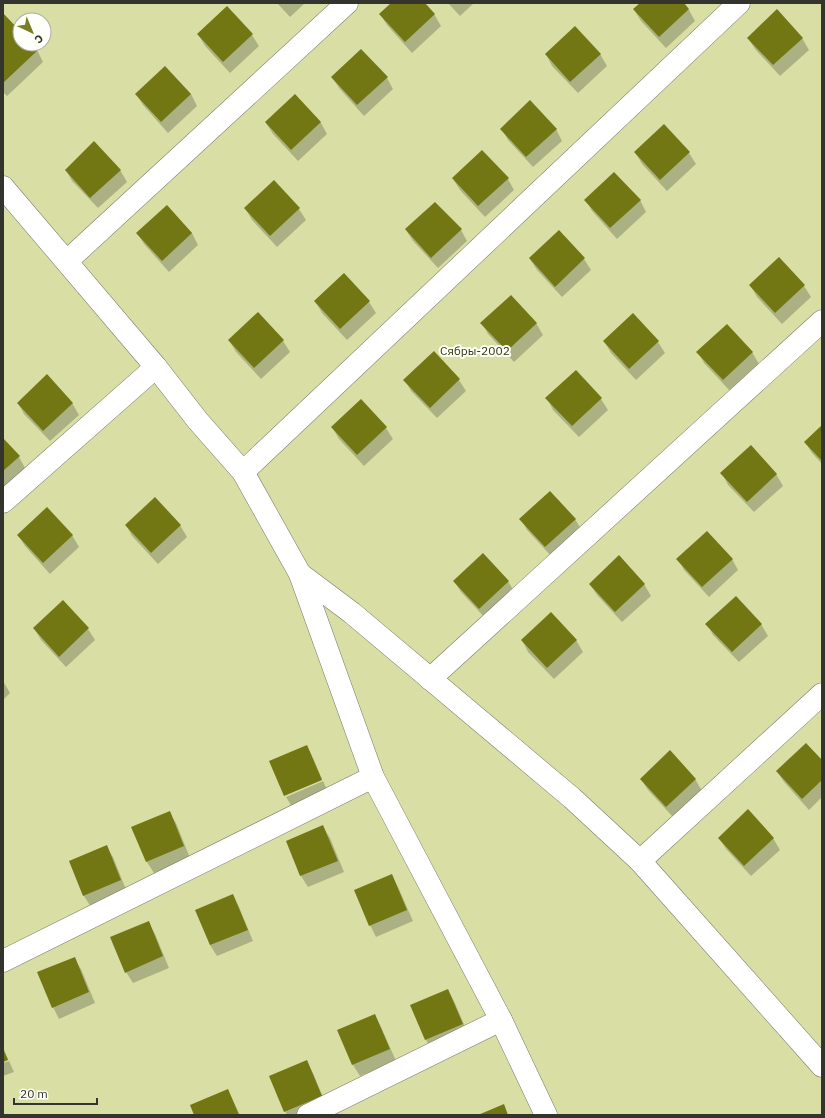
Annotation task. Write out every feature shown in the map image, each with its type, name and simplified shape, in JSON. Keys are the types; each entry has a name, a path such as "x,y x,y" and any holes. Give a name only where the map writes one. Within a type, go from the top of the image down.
{"lane":[{"path":"67,261 347,3"},
{"path":"243,472 739,3"},
{"path":"3,186 156,367 198,421 243,472 300,574 373,777 501,1020 546,1115"},
{"path":"430,679 822,321"},
{"path":"3,502 156,367"},
{"path":"300,574 352,613 572,798 640,861 822,1066"},
{"path":"640,861 822,694"},
{"path":"3,961 373,777"},
{"path":"308,1115 501,1020"}],"green space":[{"name":"Сябры-2002","path":"3,3 822,3 822,1115 3,1115"}],"building":[{"path":"391,3 425,3 435,14 405,42 379,14"},
{"path":"640,3 684,3 689,9 659,37 633,9"},
{"path":"227,6 253,34 223,62 197,34"},
{"path":"777,9 803,38 773,65 747,38"},
{"path":"3,13 12,23 12,52 36,52 3,83"},
{"path":"575,26 601,54 570,82 545,54"},
{"path":"361,49 388,77 357,105 331,77"},
{"path":"165,66 191,94 161,122 135,94"},
{"path":"295,94 321,122 291,150 265,122"},
{"path":"530,100 557,129 526,157 500,129"},
{"path":"664,124 690,152 660,180 634,152"},
{"path":"94,141 121,170 90,198 65,170"},
{"path":"482,150 509,178 478,206 452,178"},
{"path":"614,172 641,200 610,228 584,200"},
{"path":"274,180 300,208 270,236 244,208"},
{"path":"435,202 462,229 431,258 405,229"},
{"path":"167,205 192,233 162,261 136,233"},
{"path":"559,230 585,258 555,287 529,258"},
{"path":"779,257 805,285 775,313 749,285"},
{"path":"344,273 370,301 340,329 314,301"},
{"path":"511,295 537,323 507,351 480,323"},
{"path":"258,312 284,340 254,368 228,340"},
{"path":"633,313 659,341 629,369 603,341"},
{"path":"727,324 753,352 723,380 696,352"},
{"path":"434,351 460,379 430,408 403,380"},
{"path":"576,370 602,398 572,426 545,398"},
{"path":"47,374 73,403 43,431 17,403"},
{"path":"361,399 387,427 357,455 331,427"},
{"path":"822,425 822,461 804,442"},
{"path":"3,438 20,456 3,471"},
{"path":"751,445 777,474 747,502 720,473"},
{"path":"550,491 576,519 545,547 519,519"},
{"path":"155,497 181,525 151,553 125,525"},
{"path":"47,507 73,535 43,563 17,535"},
{"path":"707,531 733,559 702,587 676,559"},
{"path":"483,553 509,581 479,609 453,581"},
{"path":"619,555 645,584 615,612 589,584"},
{"path":"736,596 762,624 732,652 705,624"},
{"path":"63,600 89,628 59,657 33,628"},
{"path":"551,612 577,640 547,668 521,640"},
{"path":"806,743 822,760 822,780 802,799 776,771"},
{"path":"307,745 322,780 284,796 269,761"},
{"path":"670,750 696,779 666,807 640,779"},
{"path":"748,809 774,838 744,866 718,838"},
{"path":"170,811 184,846 146,862 131,827"},
{"path":"323,825 338,861 300,876 286,841"},
{"path":"107,845 121,880 83,896 69,861"},
{"path":"392,874 407,910 369,926 354,890"},
{"path":"233,894 248,930 210,945 195,910"},
{"path":"149,921 163,956 125,973 110,937"},
{"path":"75,957 89,992 52,1008 37,972"},
{"path":"448,989 463,1024 425,1040 410,1005"},
{"path":"375,1014 390,1049 352,1065 337,1030"},
{"path":"3,1049 8,1060 3,1062"},
{"path":"307,1060 322,1096 284,1112 269,1076"},
{"path":"228,1089 239,1115 194,1115 190,1105"},
{"path":"504,1104 508,1115 478,1115"}]}
